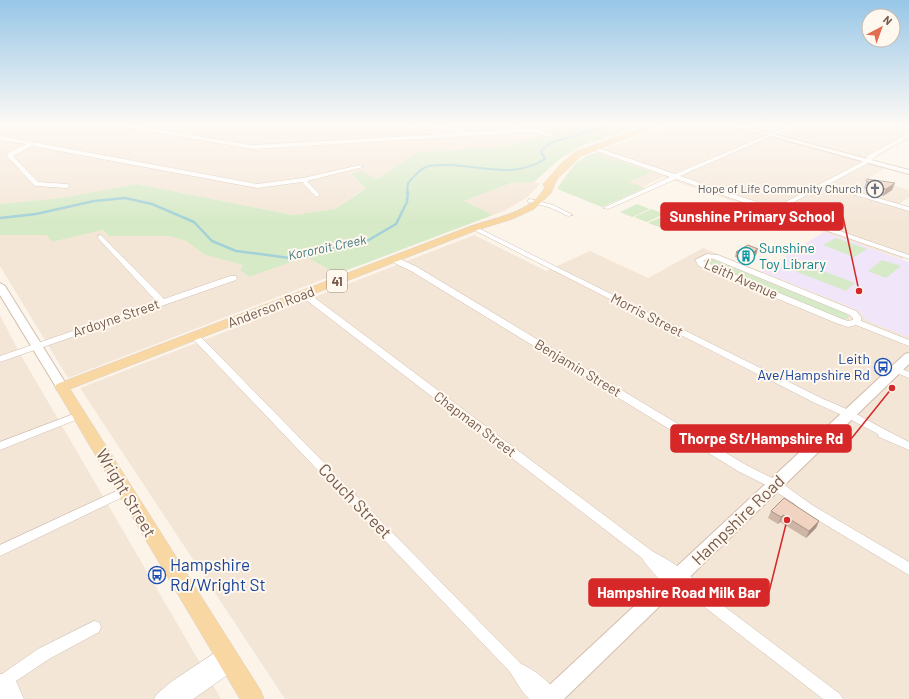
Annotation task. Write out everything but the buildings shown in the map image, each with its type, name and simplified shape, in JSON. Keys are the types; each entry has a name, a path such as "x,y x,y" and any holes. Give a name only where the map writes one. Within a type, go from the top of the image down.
{"main road":[{"name":"Anderson Road","path":"62,387 477,227 534,201 551,188 553,180 570,160 576,157"},
{"name":"Wright Street","path":"62,387 253,699"}],"street":[{"path":"11,157 36,184 67,186"},
{"path":"98,157 254,188 360,168"},
{"path":"614,157 909,257"},
{"path":"606,208 723,157"},
{"path":"862,157 909,172"},
{"path":"775,212 868,158"},
{"path":"272,175 275,185"},
{"path":"300,180 317,195"},
{"path":"824,184 909,209"},
{"path":"534,201 558,208 570,215"},
{"name":"Morris Street","path":"477,227 909,446"},
{"path":"100,237 162,302"},
{"name":"Leith Avenue","path":"857,322 857,317 852,313 715,257 707,256 699,260 702,264 839,321 848,324 857,322 909,343"},
{"name":"Benjamin Street","path":"397,258 909,569"},
{"name":"Ardoyne Street","path":"0,359 233,278"},
{"name":"Wright Street","path":"0,286 62,387"},
{"name":"Chapman Street","path":"304,294 646,555 657,569 677,578 690,594 708,602 835,699"},
{"name":"Couch Street","path":"195,336 515,667 528,686 548,699"},
{"name":"Hampshire Road","path":"548,699 848,416 903,372 909,357"},
{"path":"0,446 79,415"},
{"path":"0,551 125,491"},
{"path":"1,685 24,667 94,627"},
{"path":"162,699 176,686 228,658"},
{"path":"180,699 228,658"},
{"path":"1,685 11,684 16,699"},
{"path":"1,685 8,699"}],"shaded area":[{"path":"0,157 410,157 378,179 361,172 351,174 366,187 335,209 293,215 137,184 61,198 0,204"},
{"path":"606,157 878,157 872,160 891,165 869,178 909,190 909,197 899,204 909,208 909,254 902,259 663,177 642,187 629,182 652,172"},
{"path":"534,182 540,184 526,198 504,211 493,215 464,201 511,183"},
{"path":"103,230 109,236 168,236 186,241 205,255 243,265 249,277 306,257 337,274 68,378 0,266 0,235 46,235 52,242"},
{"path":"824,232 909,262 909,334 907,337 866,320 858,310 761,271"},
{"path":"474,235 546,271 590,251 648,278 703,248 858,310 866,320 907,336 909,334 909,699 285,699 80,388"},
{"path":"0,315 19,352 221,699 0,699"}],"green space":[{"path":"410,157 563,157 534,182 511,183 464,201 493,215 337,274 306,257 249,277 240,270 243,265 205,255 186,241 168,236 109,236 103,230 52,242 46,235 0,235 0,204 61,198 137,184 293,215 335,209 366,188 351,174 361,171 378,179"},
{"path":"587,157 606,157 652,172 629,182 645,188 602,207 557,189 573,167"},
{"path":"637,204 650,209 632,217 620,212"},
{"path":"652,209 664,214 647,222 634,217"},
{"path":"666,215 679,220 662,228 648,223"},
{"path":"836,238 867,249 854,257 823,245"},
{"path":"709,258 847,314 849,317 847,319 840,319 704,262 704,260"},
{"path":"882,260 901,266 886,278 868,271"},
{"path":"802,263 855,283 846,291 792,270"}],"waterway":[{"name":"Kororoit Creek","path":"407,193 408,183 420,171 429,166 448,165 510,170 522,169 533,165 545,159 544,157"},
{"name":"Kororoit Creek","path":"0,218 36,214 94,201 125,198 152,204 194,222 212,241 236,251 290,258 367,241 396,224 407,202 408,192"}],"place":[{"name":"Hope of Life Community Church","path":"875,189"},
{"name":"Sunshine Toy Library","path":"746,256"},
{"name":"Sunshine Primary School","path":"859,291"},
{"name":"Leith Ave/Hampshire Rd","path":"883,367"},
{"name":"Thorpe St/Hampshire Rd","path":"892,388"},
{"name":"Hampshire Road Milk Bar","path":"787,520"},
{"name":"Hampshire Rd/Wright St","path":"157,575"}]}
